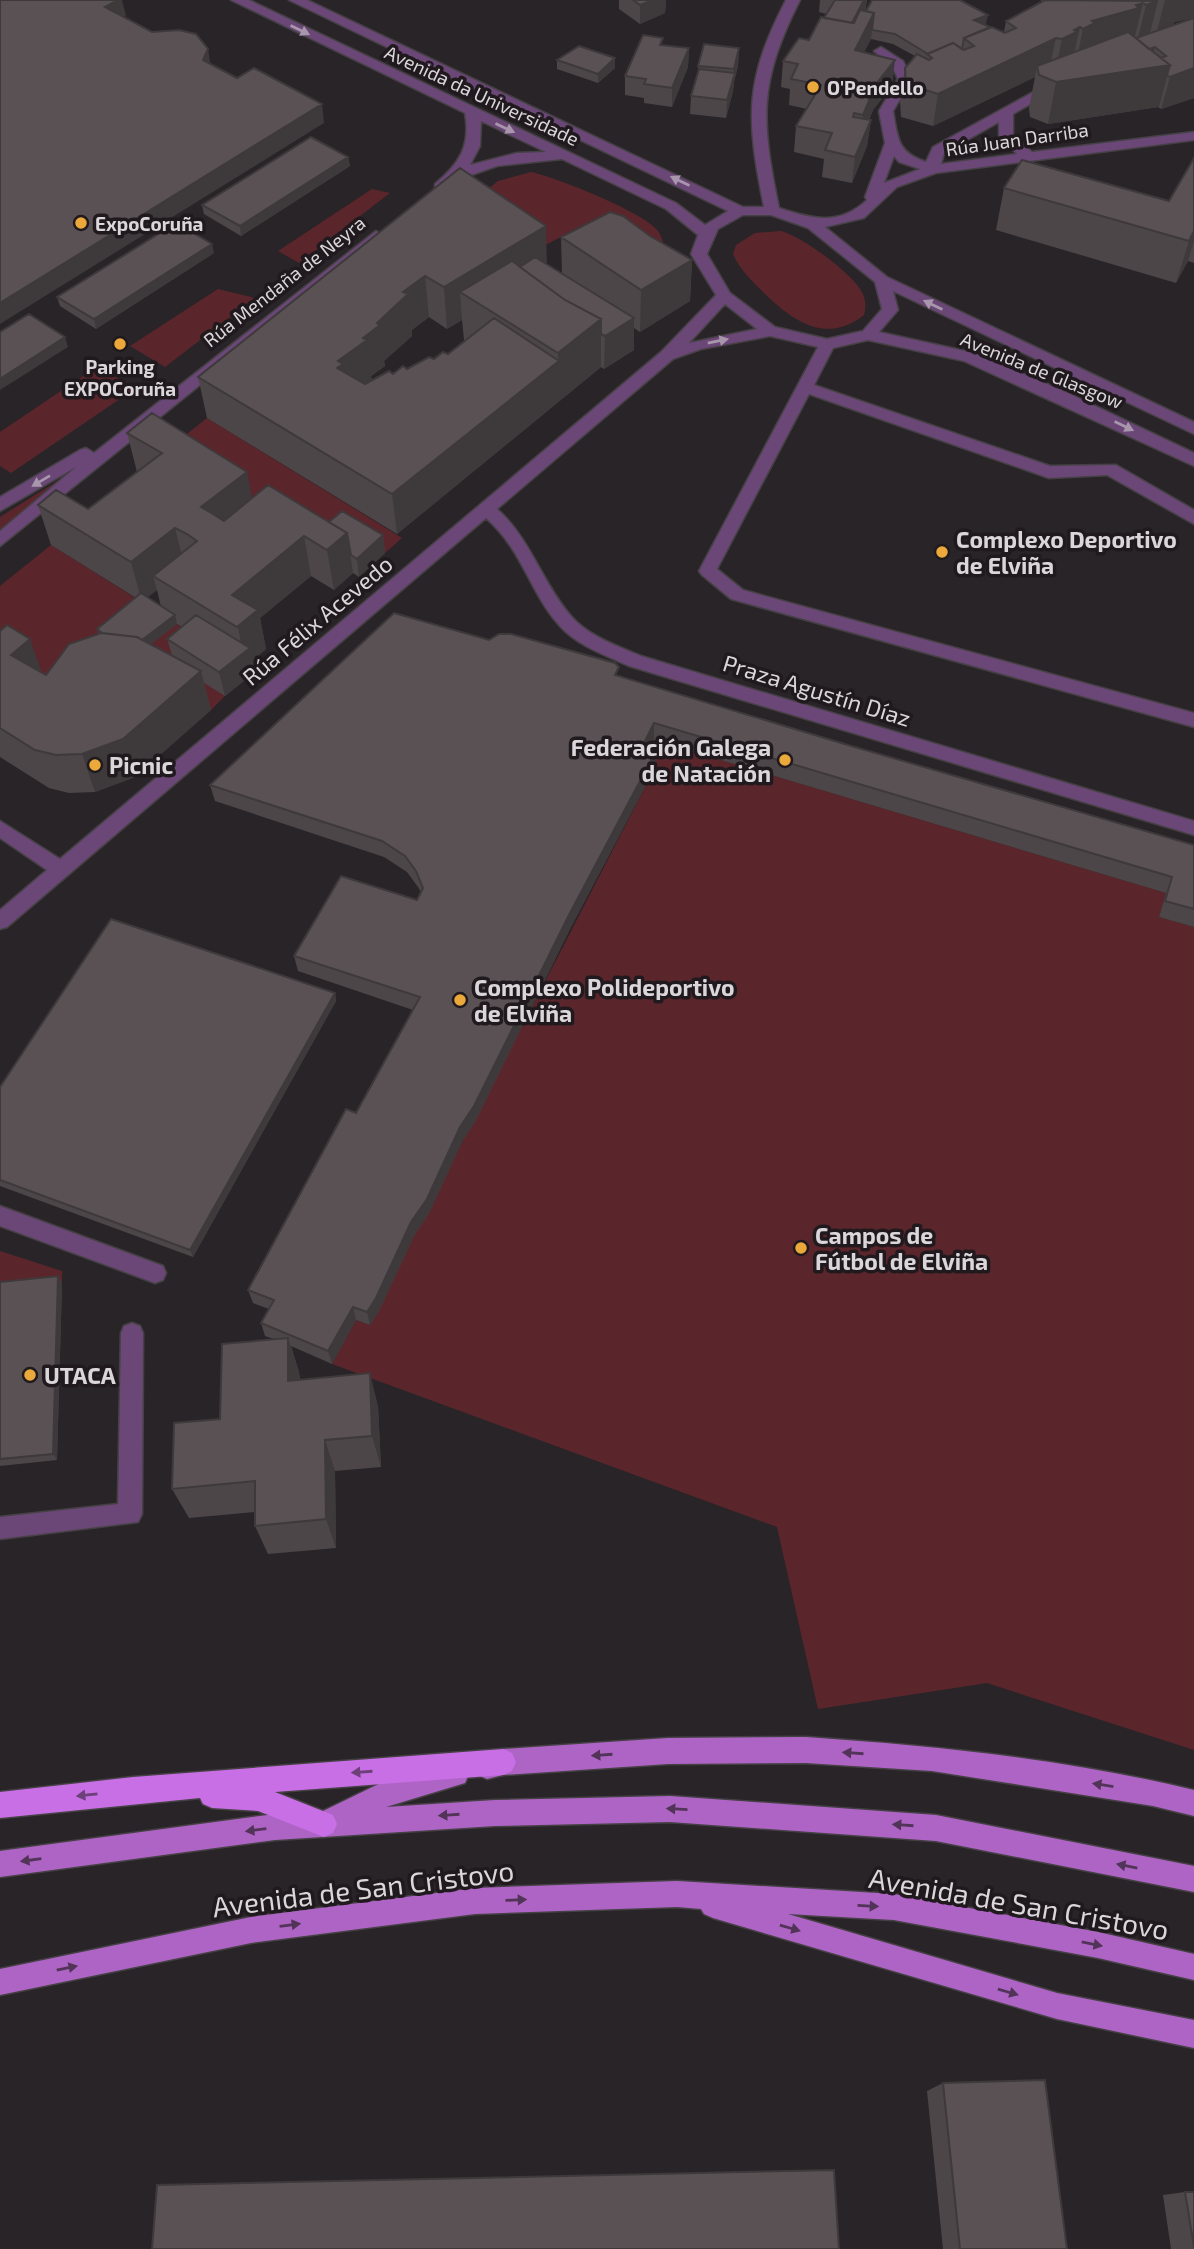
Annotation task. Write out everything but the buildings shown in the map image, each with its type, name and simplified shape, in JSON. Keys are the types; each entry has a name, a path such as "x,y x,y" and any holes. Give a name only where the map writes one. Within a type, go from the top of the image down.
{"highway":[{"path":"0,1805 133,1790 503,1762"},
{"path":"133,1790 258,1798 324,1824"}],"main road":[{"path":"324,1824 393,1790 503,1762 668,1751 806,1750 932,1758 1153,1793 1194,1803"},
{"path":"0,1864 324,1824 495,1812 670,1809 936,1828 1194,1879"},
{"path":"677,1894 1058,2006 1194,2034"},
{"name":"Avenida de San Cristovo","path":"0,1982 251,1930 475,1901 677,1894 894,1908 1098,1945 1194,1967"}],"street":[{"name":"Avenida da Universidade","path":"238,0 671,206 705,233"},
{"name":"Avenida da Universidade","path":"296,0 741,211"},
{"path":"772,211 760,150 756,96 762,62 793,0"},
{"path":"858,258 863,211 882,176 891,143 886,111 905,79 898,64 881,51"},
{"path":"891,143 904,159 934,169 933,159 938,150 1072,77"},
{"path":"453,177 472,151 476,140 472,112"},
{"path":"1006,113 1006,136 1028,156"},
{"name":"Rúa Juan Darriba","path":"813,225 863,211 892,184 934,169 1194,136"},
{"path":"428,196 453,177 488,163 526,156 570,159"},
{"path":"813,225 772,211 741,211 719,219 705,233 699,254 724,296 770,331 827,344 868,335 890,310 882,280"},
{"name":"Avenida de Glasgow","path":"813,225 858,258 882,280 1194,429"},
{"name":"Rúa Mendaña de Neyra","path":"0,540 142,421 386,228"},
{"name":"Rúa Félix Acevedo","path":"0,921 59,868 667,356 724,296"},
{"name":"Rúa Félix Acevedo","path":"667,356 698,345 770,331"},
{"name":"Avenida de Glasgow","path":"868,335 968,357 1062,397 1194,460"},
{"path":"827,344 708,571 737,595 1194,720"},
{"path":"804,387 1049,472 1110,469 1194,518"},
{"name":"Rúa Mendaña de Neyra","path":"0,505 142,421"},
{"name":"Praza Agustín Díaz","path":"486,509 509,529 565,621 596,644 635,661 1194,828"},
{"path":"0,828 59,868"},
{"path":"0,1216 155,1272"},
{"path":"0,1528 130,1514 132,1333"}],"shaded area":[{"path":"531,172 578,188 636,214 658,231 664,246 623,257 579,227 527,255 462,210 498,181"},
{"path":"372,189 390,193 299,263 278,251"},
{"path":"781,231 813,248 849,276 863,294 864,315 850,324 836,328 811,326 775,303 755,284 733,254 736,245 755,233"},
{"path":"218,289 255,298 165,367 130,346"},
{"path":"98,366 136,388 11,473 0,466 0,432"},
{"path":"207,418 402,538 385,553 318,551 162,454"},
{"path":"59,480 62,482 0,531 0,517"},
{"path":"51,545 202,640 174,664 225,696 211,710 149,676 74,693 0,652 0,586"},
{"name":"Campos de Fútbol de Elviña","path":"654,740 1166,893 1159,917 1194,927 1194,1750 987,1683 818,1709 777,1527 332,1364 356,1320 370,1325 655,768 641,764"},
{"path":"0,1251 62,1271 62,1283 0,1289"}],"place":[{"name":"O'Pendello","path":"813,87"},
{"name":"ExpoCoruña","path":"81,223"},
{"name":"Parking EXPOCoruña","path":"120,344"},
{"name":"Complexo Deportivo de Elviña","path":"942,552"},
{"name":"Federación Galega de Natación","path":"785,760"},
{"name":"Picnic","path":"95,765"},
{"name":"Complexo Polideportivo de Elviña","path":"460,1000"},
{"name":"Campos de Fútbol de Elviña","path":"801,1248"},
{"name":"UTACA","path":"30,1375"}]}
